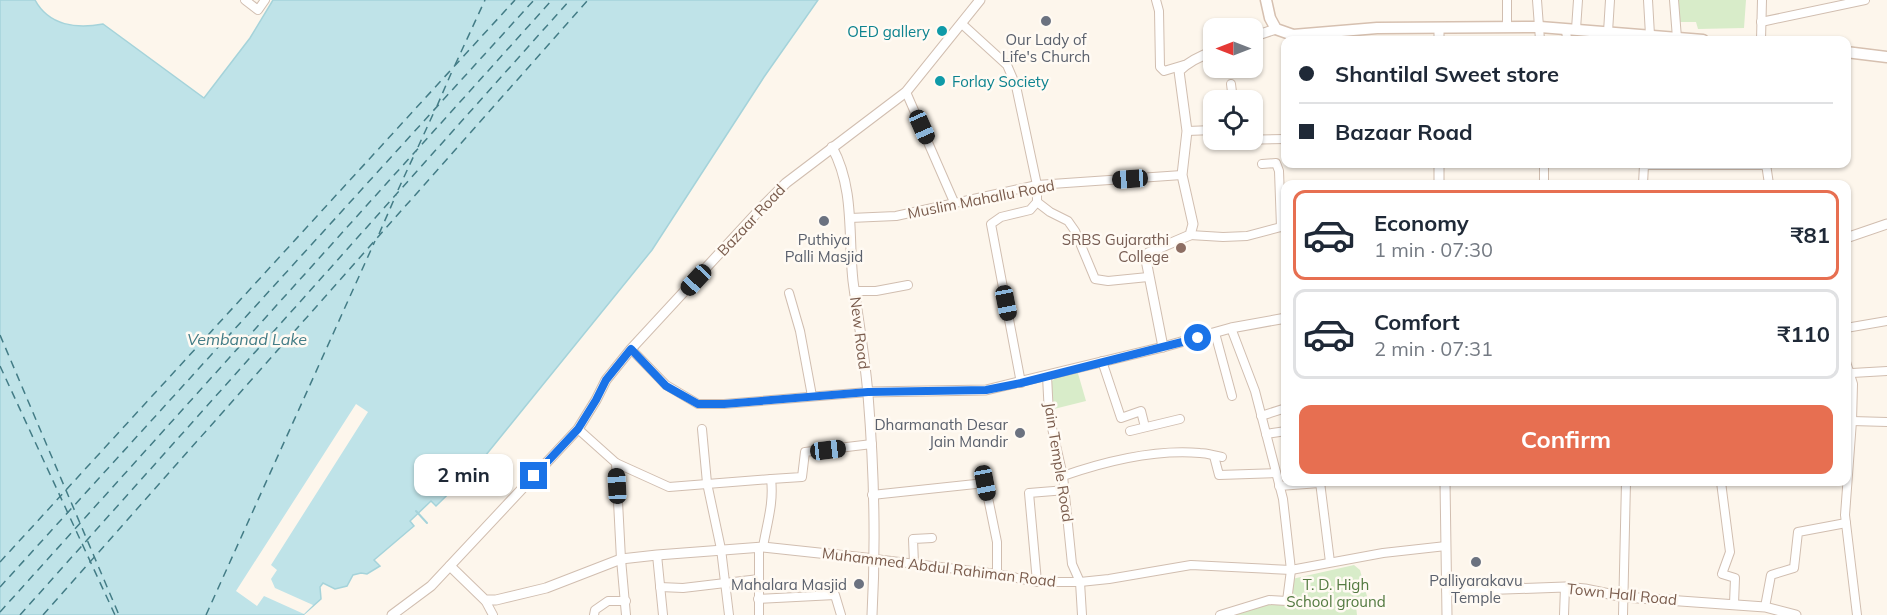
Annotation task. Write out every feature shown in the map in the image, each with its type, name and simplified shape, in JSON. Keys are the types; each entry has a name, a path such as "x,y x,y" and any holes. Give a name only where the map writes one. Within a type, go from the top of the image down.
{"main road":[{"path":"1266,0 1275,29 1293,34 1377,28 1540,27 1608,32 1621,36"},
{"path":"1851,53 1887,57"}],"street":[{"path":"245,0 258,10 265,0"},
{"name":"Bazaar Road","path":"392,615 431,586 578,429 606,380 631,349 778,190 906,92 980,0"},
{"path":"1156,0 1159,11 1160,67 1164,71 1203,56"},
{"path":"1507,0 1507,28"},
{"path":"1537,0 1540,36"},
{"path":"1568,36 1578,0"},
{"path":"1608,32 1610,0"},
{"path":"1648,0 1655,36"},
{"path":"1674,0 1677,36"},
{"path":"1761,36 1762,0"},
{"path":"1761,22 1865,0"},
{"path":"962,24 1007,65 1016,86 1037,185 1037,202 1030,210 1001,217 992,224 1021,383"},
{"path":"1263,34 1275,29"},
{"path":"1439,29 1439,36"},
{"path":"1185,65 1179,71 1179,79 1187,131 1182,175 1193,224 1190,235"},
{"path":"1231,84 1232,90"},
{"path":"906,92 954,202"},
{"path":"1187,131 1203,130"},
{"path":"1263,139 1281,139"},
{"name":"New Road","path":"832,147 840,161 845,178 855,291 868,392 872,444 875,559 872,615"},
{"path":"1263,164 1276,163 1281,191"},
{"name":"Muslim Mahallu Road","path":"850,218 896,216 1037,185 1182,175"},
{"path":"1037,202 1068,221 1076,231 1095,279 1108,281 1149,277"},
{"path":"1851,236 1887,224"},
{"path":"1163,347 1146,260 1149,253 1190,235 1247,236 1281,228"},
{"path":"855,291 876,291 908,285"},
{"path":"789,293 800,331 812,396"},
{"path":"631,349 666,386 698,404 868,392 986,390 1021,383 1231,328 1281,319"},
{"path":"1851,327 1887,321"},
{"path":"1220,615 1269,600 1287,601 1291,570 1283,499 1255,392 1231,328"},
{"path":"1215,333 1232,396"},
{"path":"1102,361 1121,418 1141,411 1145,427"},
{"path":"1851,433 1852,374 1887,370"},
{"name":"Jain Temple Road","path":"1047,376 1049,415 1064,476 1072,564 1080,582 1082,615"},
{"path":"1261,416 1281,410"},
{"path":"1130,431 1180,419"},
{"path":"1852,421 1887,422"},
{"path":"578,429 616,463 669,487 802,477 806,452 872,444"},
{"path":"702,429 707,483 722,549 729,615"},
{"path":"1266,434 1281,432"},
{"path":"1064,476 1112,460 1177,453 1218,456 1219,475 1276,473"},
{"path":"616,463 626,615"},
{"path":"759,615 761,547 770,519 771,478"},
{"path":"872,495 985,483 997,542 997,574"},
{"path":"1320,486 1330,562"},
{"path":"1444,486 1447,615"},
{"path":"1623,615 1626,486"},
{"path":"1722,486 1730,552 1722,574 1735,578 1734,604"},
{"path":"1847,486 1846,523 1857,615"},
{"path":"1037,582 1029,493 1066,490"},
{"path":"1765,607 1771,575 1794,568 1798,532 1846,523"},
{"path":"914,564 913,539 932,538"},
{"name":"Muhammed Abdul Rahiman Road","path":"485,600 496,600 546,588 621,559 722,549 761,547 997,574 1037,582 1080,582 1191,565 1291,570 1383,553 1446,546"},
{"path":"657,555 663,615"},
{"path":"450,566 485,600 493,615"},
{"path":"660,587 683,588 759,579"},
{"path":"1564,615 1565,587"},
{"name":"Town Hall Road","path":"1447,591 1565,587 1624,597 1765,607 1796,615"},
{"path":"758,599 835,595 841,615"},
{"path":"594,615 594,610 608,601 626,601"}],"green space":[{"path":"1677,0 1746,0 1744,28 1698,29 1696,22 1680,22"},
{"path":"1077,370 1086,401 1054,409 1050,391 1052,382 1060,376"},
{"name":"T. D. High School ground","path":"1354,565 1360,570 1368,600 1356,606 1357,615 1231,615 1268,604 1288,604 1292,579"}],"water":[{"name":"Vembanad Lake","path":"0,0 35,0 48,15 64,24 83,26 103,24 204,98 250,38 273,0 818,0 764,77 652,250 477,466 436,506 431,501 410,521 414,526 374,560 380,566 367,574 353,575 347,586 335,589 323,583 320,587 321,599 303,615 0,615"}],"pier":[{"path":"356,404 368,412 271,565 277,570 271,579 275,588 313,605 304,614 264,596 257,606 236,591"}],"waterway":[{"path":"416,511 427,523"}],"ferry route":[{"path":"455,65 485,0"},
{"path":"0,562 515,0"},
{"path":"0,587 534,0"},
{"path":"0,612 552,0"},
{"path":"20,615 570,0"},
{"path":"43,615 588,0"},
{"path":"437,106 453,69"},
{"path":"418,147 435,110"},
{"path":"398,190 416,151"},
{"path":"379,234 396,195"},
{"path":"206,615 375,241"},
{"path":"0,335 119,615"},
{"path":"0,366 115,615"}],"place":[{"name":"Our Lady of Life's Church","path":"1046,21"},
{"name":"OED gallery","path":"942,31"},
{"name":"Forlay Society","path":"940,81"},
{"name":"Puthiya Palli Masjid","path":"824,221"},
{"name":"SRBS Gujarathi College","path":"1181,248"},
{"name":"Dharmanath Desar Jain Mandir","path":"1020,433"},
{"name":"Palliyarakavu Temple","path":"1476,562"},
{"name":"Mahalara Masjid","path":"859,584"}],"route":[{"path":"534,476 578,429 606,380 631,349 666,386 698,404 724,404 771,398 868,392 986,390 1198,338"}]}
